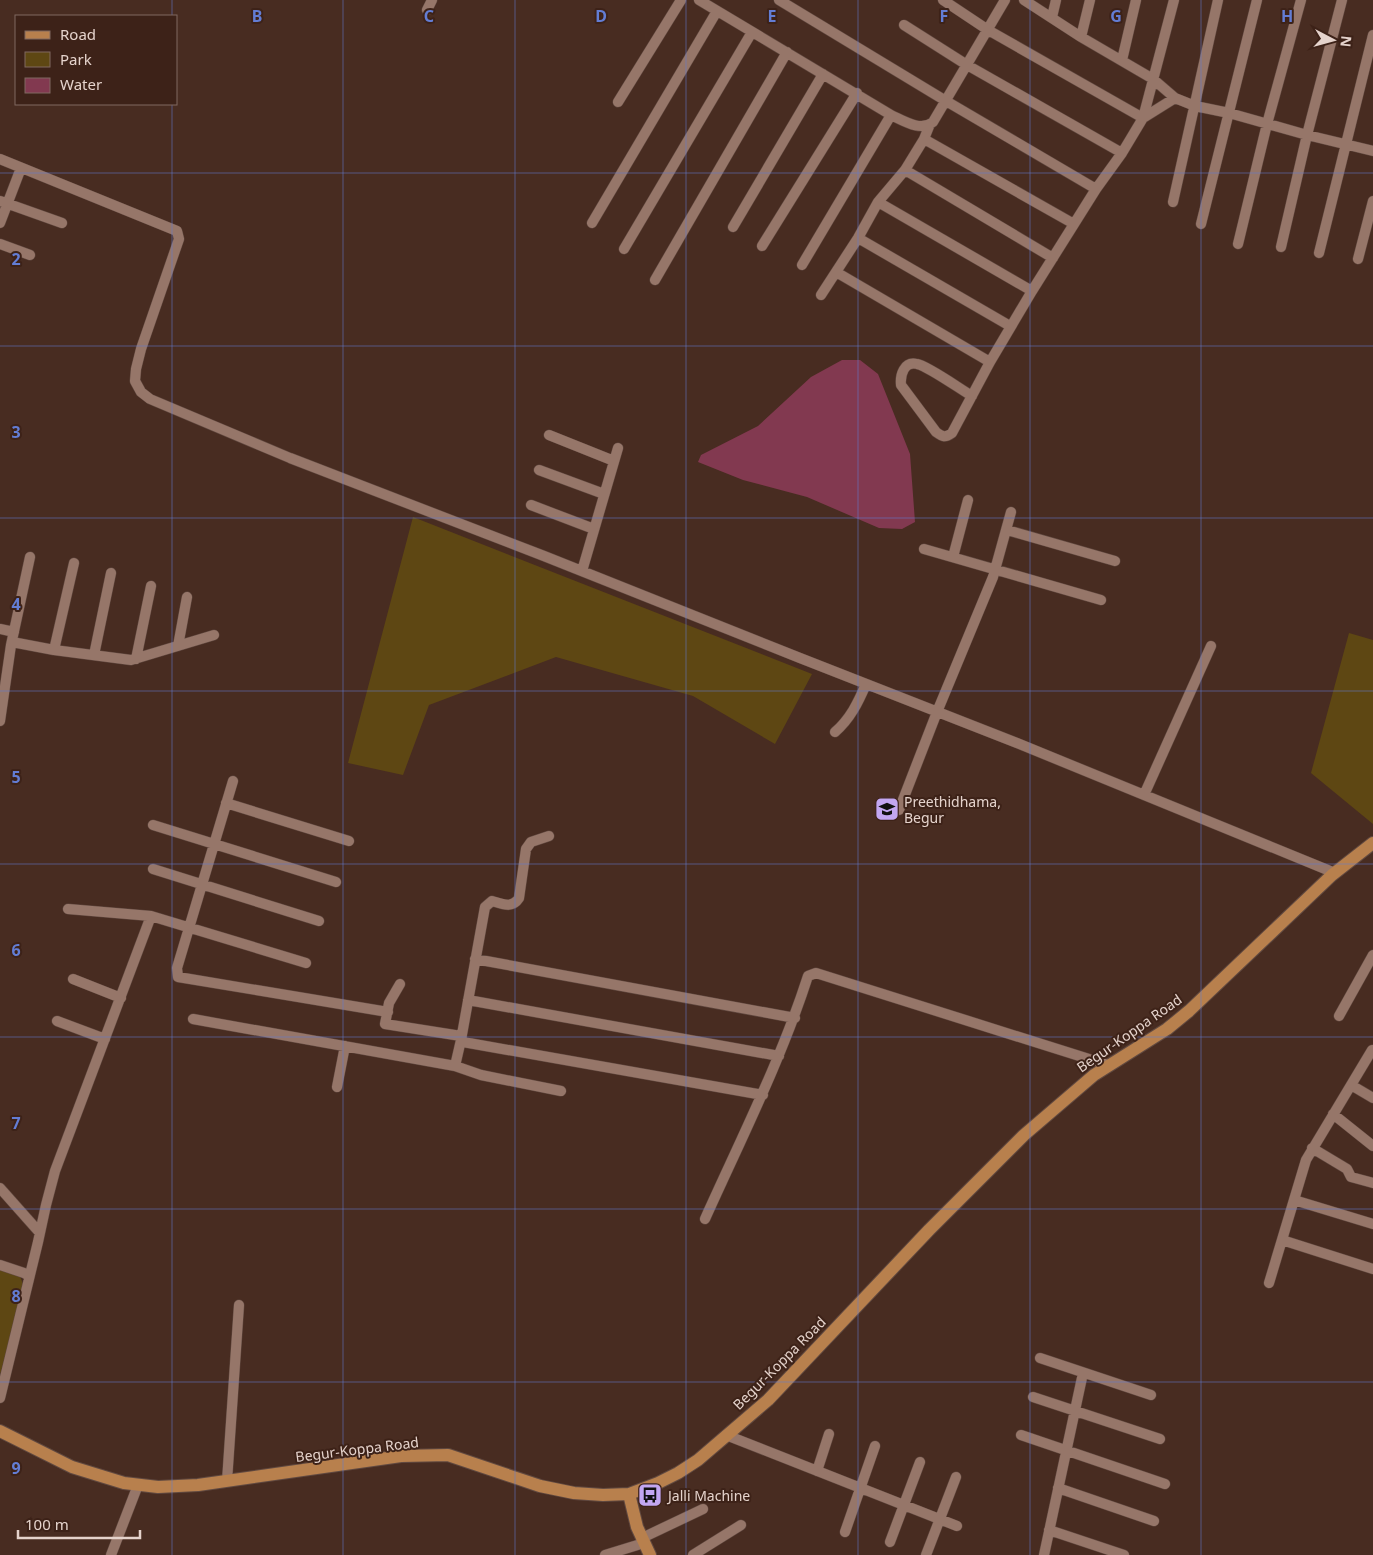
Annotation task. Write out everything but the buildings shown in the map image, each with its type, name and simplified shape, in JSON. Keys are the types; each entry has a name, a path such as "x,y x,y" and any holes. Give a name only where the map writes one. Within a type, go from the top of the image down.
{"main road":[{"name":"Begur-Koppa Road","path":"0,1431 72,1467 124,1483 158,1487 198,1485 401,1456 448,1455 540,1486 574,1492 629,1494 658,1483 698,1460 768,1400 929,1230 1024,1135 1094,1074 1167,1029 1189,1011 1335,872 1373,843"},
{"path":"629,1494 637,1527 646,1545"}],"street":[{"path":"618,102 681,0"},
{"path":"699,0 891,115 914,125 930,124"},
{"path":"779,0 946,102 1096,189"},
{"path":"943,0 988,30 1143,118"},
{"path":"821,295 858,238 878,202 905,170 924,139 930,124 946,102 1005,0"},
{"path":"1024,0 1153,80 1175,98 1195,106 1229,113 1373,151"},
{"path":"1052,17 1056,0"},
{"path":"1081,37 1090,0"},
{"path":"1122,60 1136,0"},
{"path":"972,396 916,364 909,364 900,377 901,385 936,432 943,437 952,433 1010,326 1143,118 1174,0"},
{"path":"1172,202 1218,0"},
{"path":"1201,224 1256,0"},
{"path":"1238,244 1267,124 1301,0"},
{"path":"1281,247 1307,135 1342,0"},
{"path":"592,223 717,11"},
{"path":"904,25 967,65 1122,153"},
{"path":"624,249 752,32"},
{"path":"1319,253 1373,35"},
{"path":"655,280 787,52"},
{"path":"733,227 823,74"},
{"path":"762,246 857,94"},
{"path":"1143,118 1175,98"},
{"path":"802,265 891,115"},
{"path":"924,139 1074,224"},
{"path":"0,159 177,231 179,239 140,349 136,369 138,386 141,392 150,398 290,458 582,571 1335,872"},
{"path":"0,223 4,202 21,168"},
{"path":"905,170 1053,258"},
{"path":"1358,259 1373,201"},
{"path":"4,202 62,223"},
{"path":"878,202 1032,291"},
{"path":"858,238 1010,326"},
{"path":"0,244 30,255"},
{"path":"836,272 990,362"},
{"path":"549,436 614,461"},
{"path":"582,571 618,448"},
{"path":"539,470 604,494"},
{"path":"953,557 968,500"},
{"path":"531,505 594,528"},
{"path":"899,810 996,569 1012,512"},
{"path":"1007,530 1115,561"},
{"path":"924,549 1101,600"},
{"path":"0,721 13,637 30,557"},
{"path":"54,650 74,563"},
{"path":"94,655 112,573"},
{"path":"136,659 151,586"},
{"path":"178,646 187,597"},
{"path":"0,629 13,637 54,650 131,660 214,635"},
{"path":"1144,795 1210,646"},
{"path":"835,732 849,718 866,684"},
{"path":"232,781 177,968 178,977 388,1012"},
{"path":"226,803 350,841"},
{"path":"153,825 336,882"},
{"path":"455,1066 485,907 492,901 510,905 516,903 519,898 526,849 531,842 549,836"},
{"path":"153,869 320,920"},
{"path":"68,909 151,916 306,963"},
{"path":"0,1398 55,1171 151,916"},
{"path":"1339,1016 1373,955"},
{"path":"475,959 795,1018"},
{"path":"705,1219 763,1095 795,1018 808,976 816,973 1108,1065"},
{"path":"73,979 121,998"},
{"path":"400,984 389,1002 385,1024 461,1038 463,1042 763,1095"},
{"path":"468,1000 779,1056"},
{"path":"193,1019 455,1066 481,1075 561,1090"},
{"path":"57,1021 105,1039"},
{"path":"337,1087 345,1046"},
{"path":"1270,1282 1306,1160 1373,1049"},
{"path":"1351,1085 1373,1098"},
{"path":"1333,1114 1373,1146"},
{"path":"1312,1148 1347,1169 1351,1177 1373,1183"},
{"path":"0,1188 40,1233"},
{"path":"1294,1200 1373,1224"},
{"path":"1282,1240 1373,1269"},
{"path":"0,1265 29,1276"},
{"path":"227,1481 238,1305"},
{"path":"1040,1358 1152,1395"},
{"path":"1044,1555 1083,1373"},
{"path":"1033,1397 1160,1439"},
{"path":"817,1471 829,1434"},
{"path":"726,1435 957,1526"},
{"path":"1021,1435 1165,1484"},
{"path":"844,1532 875,1446"},
{"path":"890,1542 920,1462"},
{"path":"926,1555 956,1478"},
{"path":"111,1555 138,1485"},
{"path":"1058,1488 1154,1521"},
{"path":"605,1555 646,1545 703,1509"},
{"path":"693,1555 741,1525"},
{"path":"1049,1530 1124,1555"}],"green space":[{"path":"413,517 812,674 775,744 693,696 556,657 429,705 403,775 348,763"},
{"path":"1349,633 1373,640 1373,824 1311,773"},
{"path":"0,1270 20,1276 24,1287 0,1375"}],"water":[{"path":"842,360 860,360 878,374 910,454 915,522 902,529 879,528 807,497 743,480 698,462 701,455 758,426 811,377"}],"place":[{"name":"Preethidhama, Begur","path":"887,809"},
{"name":"Jalli Machine","path":"650,1495"}]}
